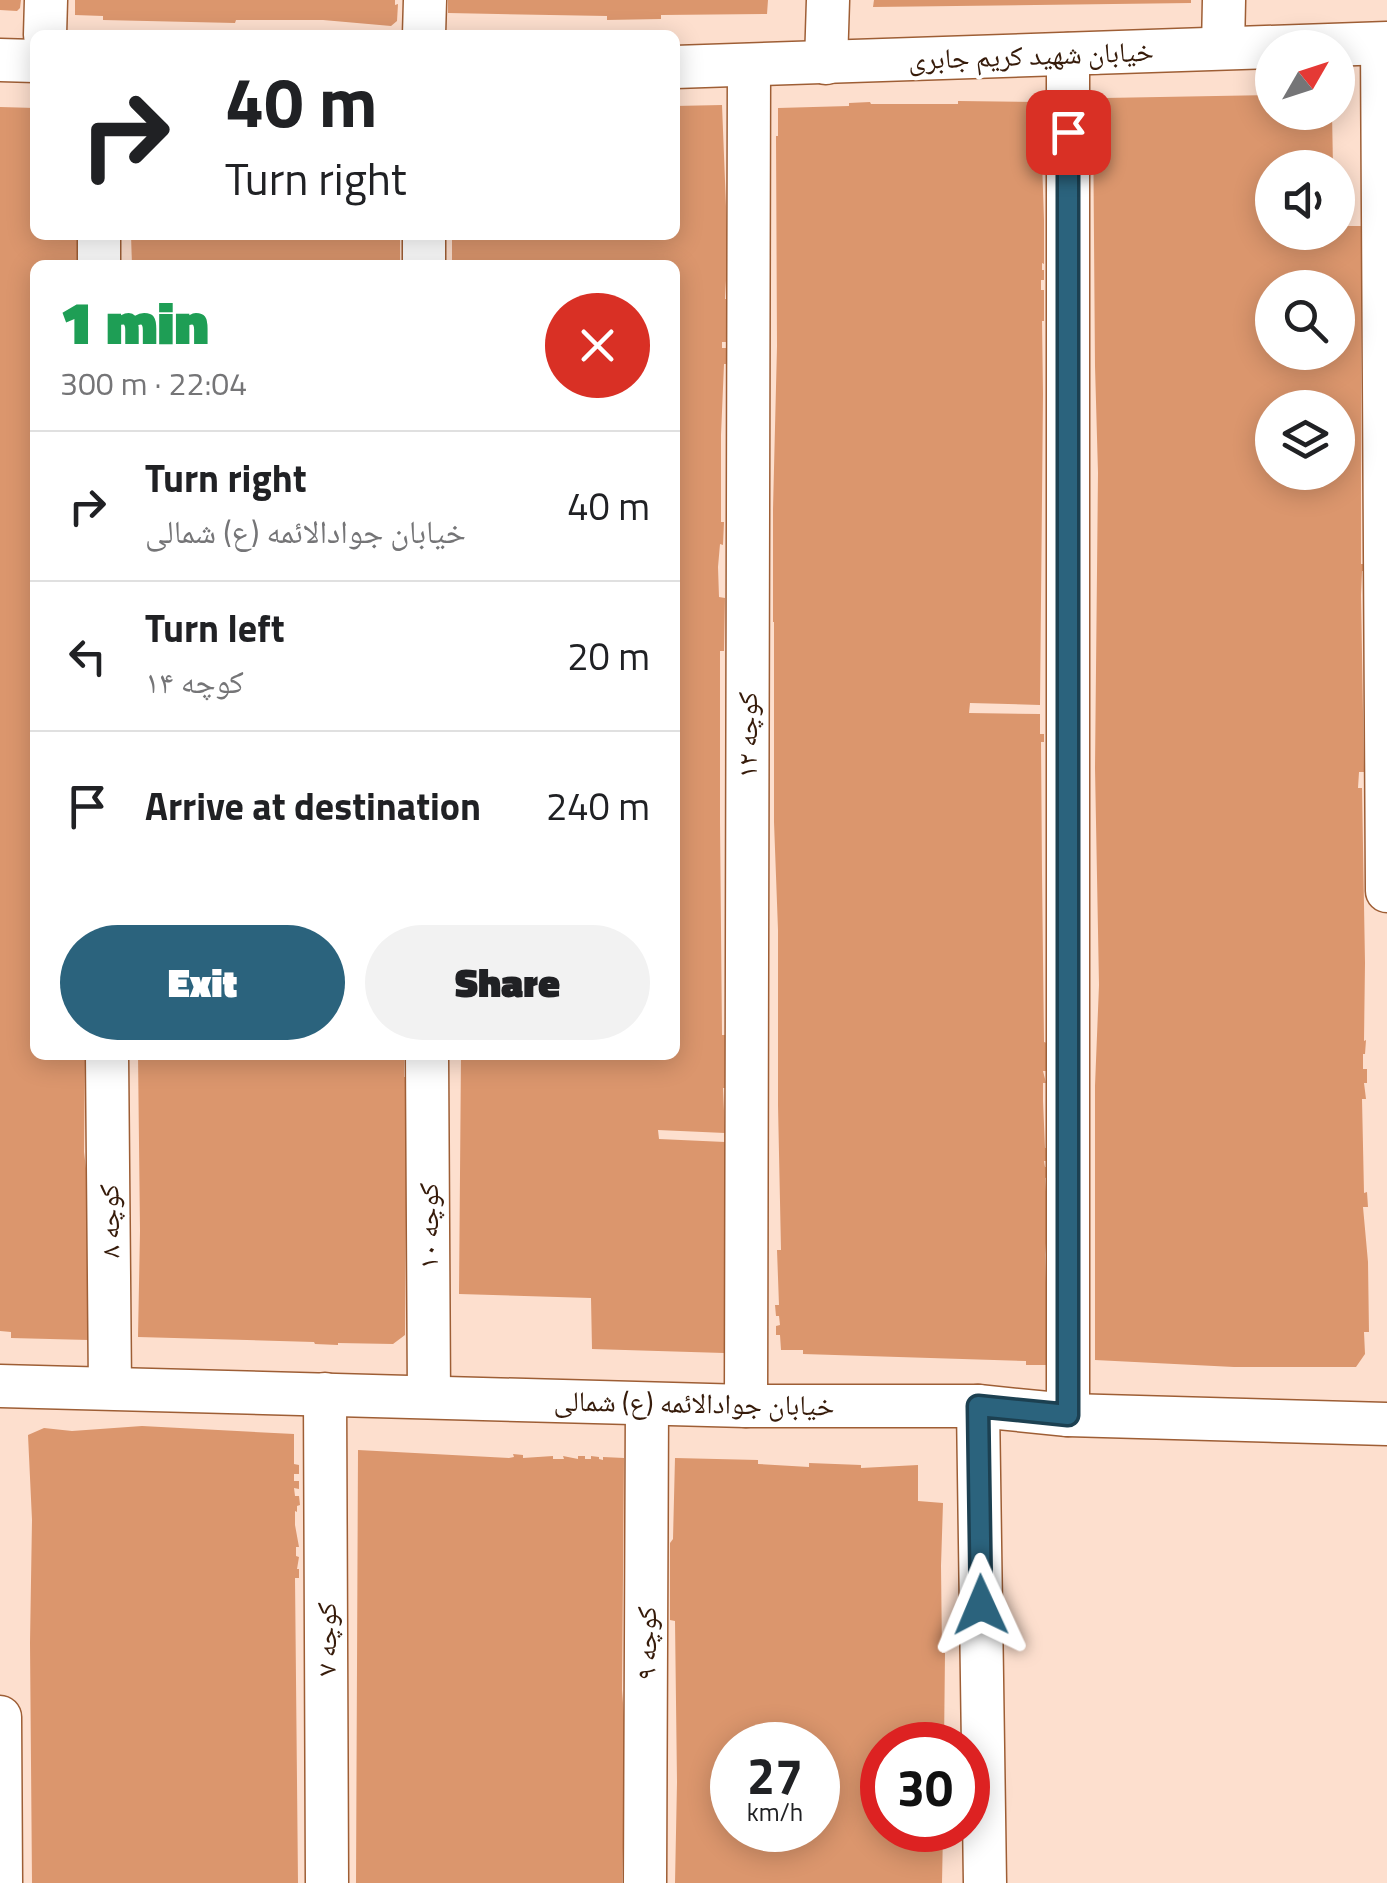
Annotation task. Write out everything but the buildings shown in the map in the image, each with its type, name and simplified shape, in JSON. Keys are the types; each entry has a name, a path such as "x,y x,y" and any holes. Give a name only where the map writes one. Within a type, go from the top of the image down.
{"street":[{"path":"45,30 46,0"},
{"path":"424,30 425,0"},
{"path":"826,63 828,0"},
{"path":"1222,48 1224,0"},
{"path":"1385,44 1387,891"},
{"name":"خیابان شهید کریم جابری","path":"680,66 1385,44"},
{"path":"1068,54 1068,1415"},
{"path":"0,60 30,61"},
{"name":"کوچه ۱۲","path":"746,1406 749,65"},
{"name":"کوچه ۸","path":"107,1060 110,1388"},
{"name":"کوچه ۱۰","path":"427,1060 429,1397"},
{"name":"خیابان جوادالائمه (ع) شمالی","path":"0,1386 648,1404 978,1406 1068,1415 1387,1424"},
{"name":"کوچه ۷","path":"325,1394 326,1883"},
{"name":"کوچه ۹","path":"645,1883 648,1404"},
{"path":"978,1406 985,1883"},
{"path":"0,1717 1,1883"}],"route":[{"path":"981,1605 978,1406 1068,1415 1068,132"}]}
